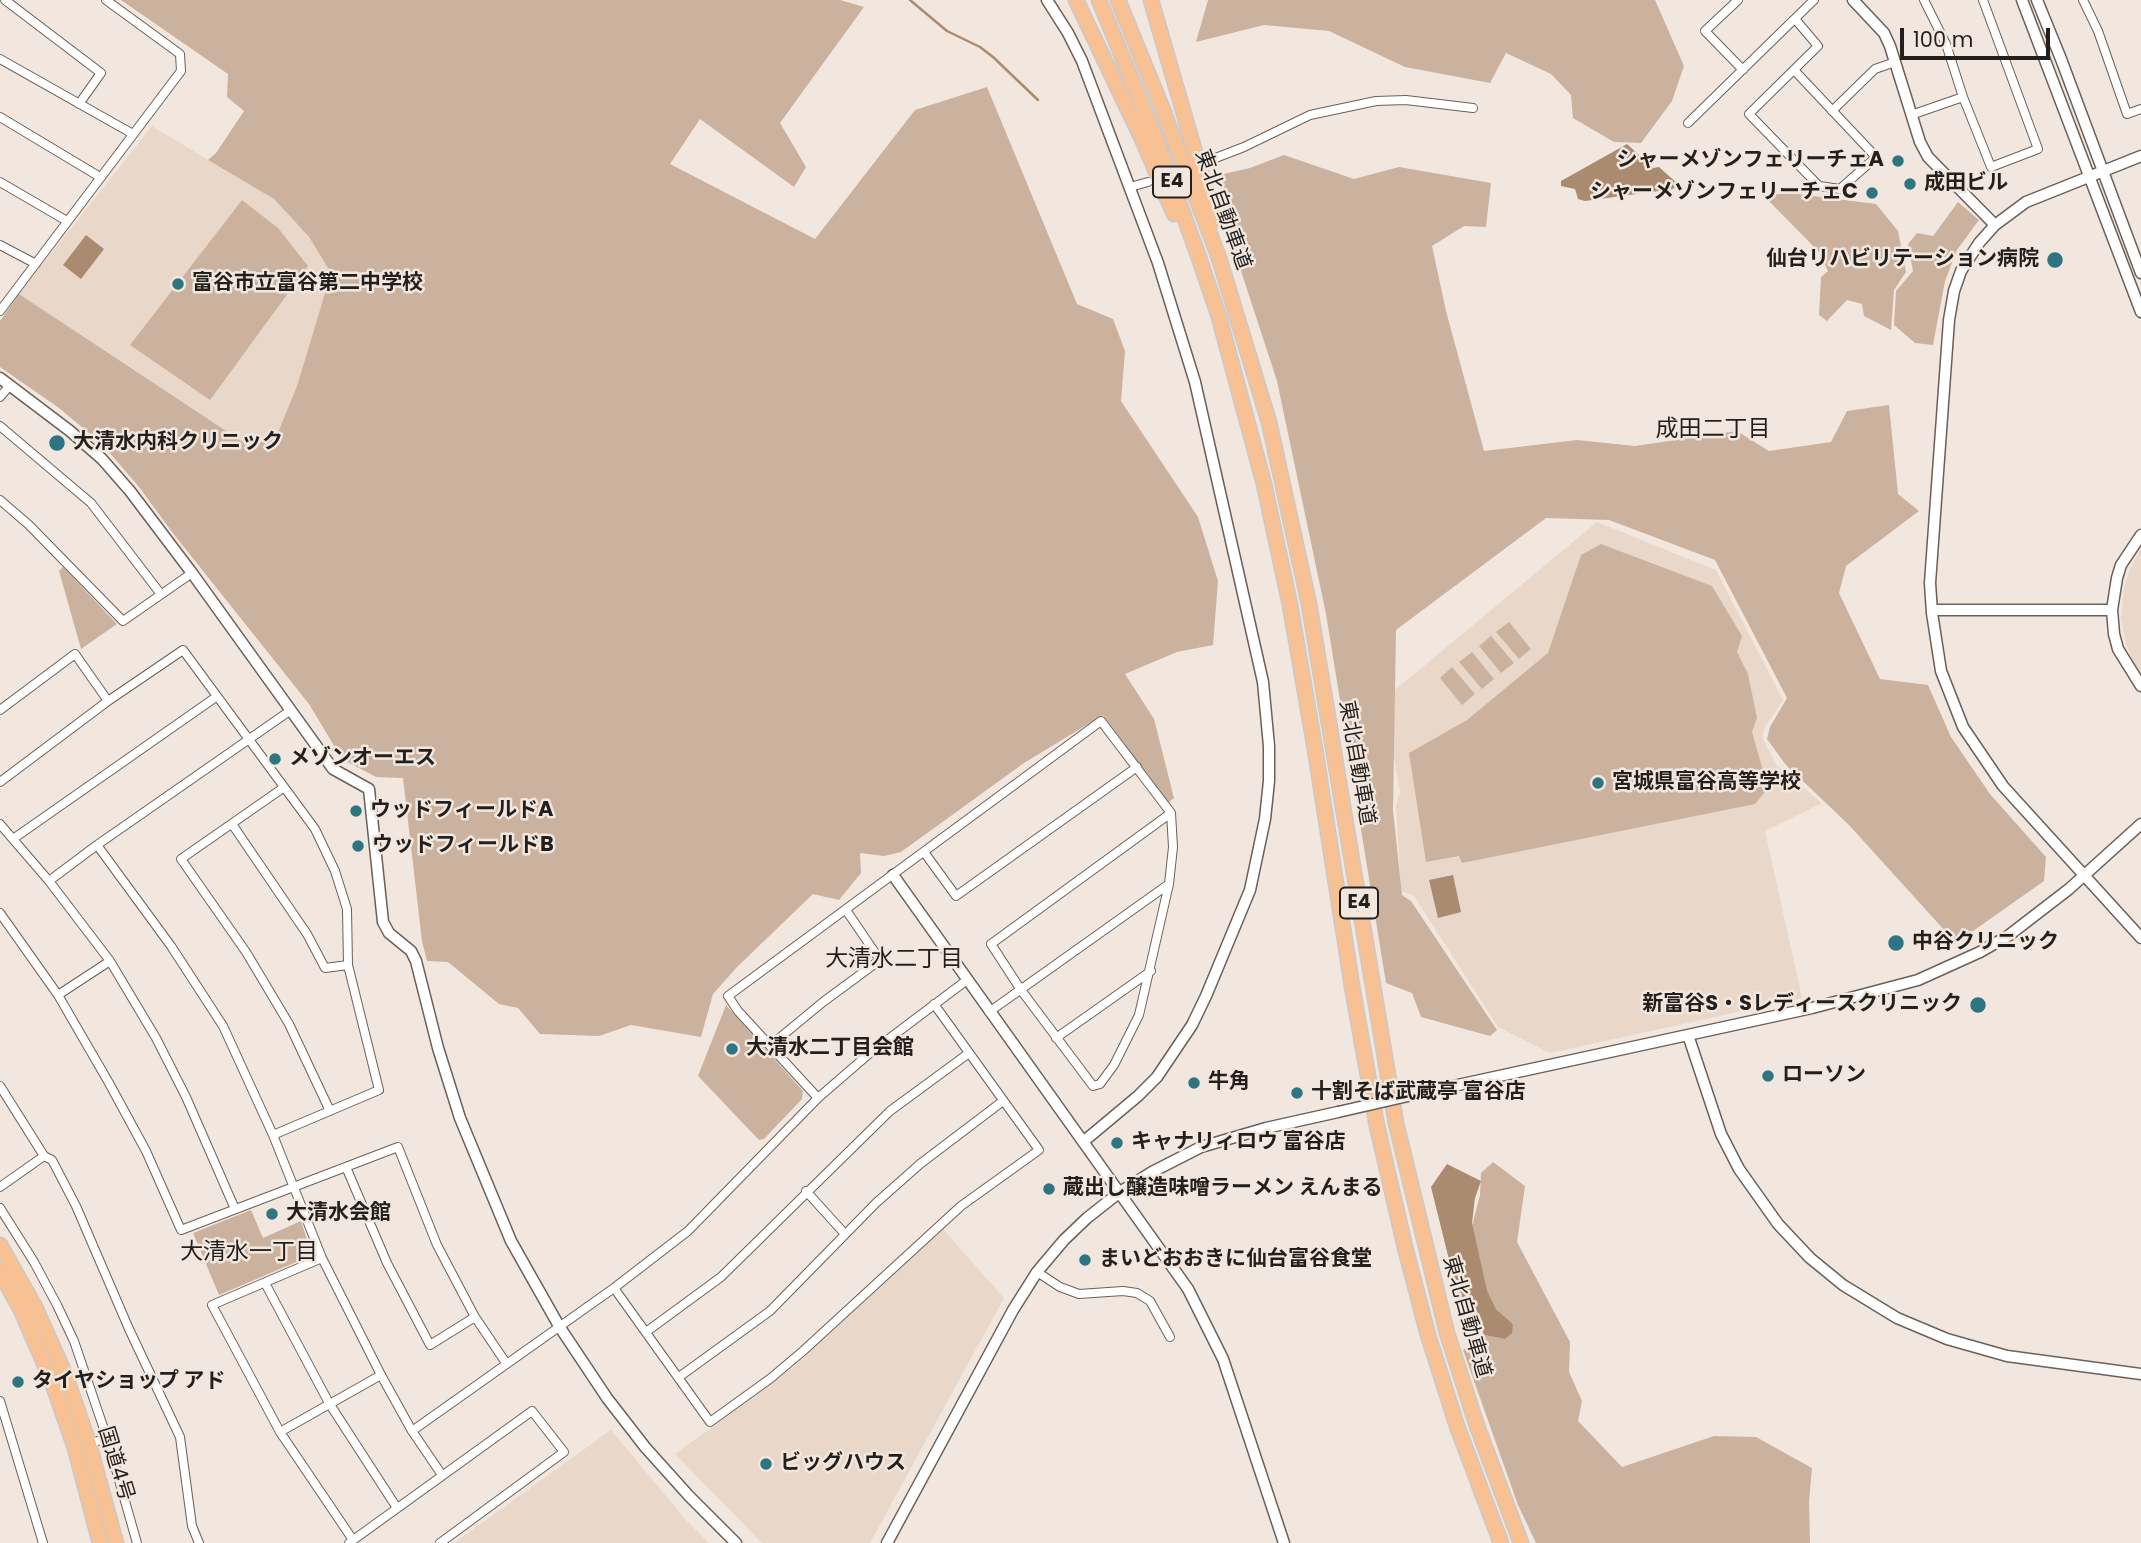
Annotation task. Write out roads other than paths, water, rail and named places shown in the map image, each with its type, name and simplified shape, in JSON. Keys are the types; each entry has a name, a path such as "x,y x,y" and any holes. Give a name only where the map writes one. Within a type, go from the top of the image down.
{"highway":[{"path":"1076,0 1143,141 1187,245 1234,369"},
{"name":"東北自動車道","path":"1098,0 1160,148 1234,369 1264,484 1290,605 1353,992 1380,1139 1428,1335 1457,1426 1501,1543"},
{"name":"東北自動車道","path":"1118,0 1219,258 1252,360 1286,493 1309,604 1396,1123 1447,1333 1477,1426 1521,1543"},
{"path":"1151,0 1208,197 1219,258"},
{"name":"国道4号","path":"0,1245 35,1307 65,1374 89,1444 116,1543"},
{"name":"国道4号","path":"0,1272 21,1310 52,1382 75,1448 100,1543"}],"street":[{"path":"5,0 101,73 79,104"},
{"path":"1046,0 1068,33 1082,61 1158,264 1195,382 1263,682 1269,746 1269,781 1258,856 1244,907 1192,1026 1148,1086 1083,1142"},
{"path":"1738,0 1705,32 1743,70"},
{"path":"1853,0 1884,33 1928,157 1995,225"},
{"path":"1924,0 1946,44 1990,167 2038,149 1983,0"},
{"path":"2022,0 2141,312"},
{"path":"2037,0 2141,273"},
{"path":"2083,0 2098,31 2127,114 2141,108"},
{"path":"1688,123 1795,19 1810,1"},
{"path":"1,307 181,71 180,54 110,2"},
{"path":"1794,70 1876,157 1840,189 1819,186 1749,114 1818,46 1795,19"},
{"path":"0,60 133,134"},
{"path":"1832,110 1875,69 1895,62"},
{"path":"1911,115 1963,97"},
{"path":"1205,162 1244,147 1310,115 1376,101 1406,100 1473,108"},
{"path":"0,117 100,177"},
{"path":"2141,156 2026,202 1995,225 1961,271 1950,306 1930,583 1931,610 1941,671 1963,727 2003,786 2141,938"},
{"path":"0,182 67,220"},
{"path":"1130,187 1148,182"},
{"path":"0,245 36,264"},
{"path":"0,397 5,381 102,459 192,572 333,769 369,789 383,922 389,933 411,951 416,961 438,1048 474,1157 511,1241 559,1326 607,1398 688,1496 736,1543"},
{"path":"0,426 91,503 160,593"},
{"path":"0,500 29,525 123,621 192,572"},
{"path":"2141,535 2121,565 2112,610 2118,649 2141,686"},
{"path":"1931,610 2112,610"},
{"path":"0,782 108,701 183,650 315,829 335,871 347,909 348,965 379,1090 273,1135"},
{"path":"0,710 75,654 108,701"},
{"path":"13,839 216,697"},
{"path":"49,881 96,845 291,710"},
{"path":"818,1098 728,996 1101,721 1171,813 1173,847 1169,884 1139,1015 1114,1065 1100,1084 1093,1086 990,944 1171,813"},
{"path":"925,852 956,896 1137,767"},
{"path":"283,788 181,859 246,952 289,1024 330,1111"},
{"path":"0,824 49,881 110,961 156,1038 186,1097 235,1209"},
{"path":"232,824 307,934 325,968 348,965"},
{"path":"887,1543 1013,1310 1037,1272 1087,1218 1120,1192 1173,1160 1201,1147 1266,1128 1812,1008 1919,980 2008,936 2084,876 2141,824"},
{"path":"96,845 171,946 223,1026 273,1135 322,1258 381,1375 412,1431 442,1475"},
{"path":"893,875 1181,1280 1210,1330 1223,1359 1284,1543"},
{"path":"989,1012 1169,884"},
{"path":"771,1045 880,960 846,910"},
{"path":"0,913 58,995 146,1151 181,1230 398,1147 437,1245 475,1317 506,1363"},
{"path":"58,995 110,961"},
{"path":"1056,1038 1151,971"},
{"path":"412,1431 614,1288 688,1231 818,1098 870,1053 967,981"},
{"path":"614,1288 710,1422 803,1351 961,1206 1039,1150 934,1004"},
{"path":"1688,1035 1721,1134 1739,1168 1778,1224 1810,1258 1843,1285 1897,1318 1947,1339 2007,1356 2141,1374"},
{"path":"646,1332 710,1286 890,1111 969,1053"},
{"path":"0,1086 44,1156 52,1160 76,1206 129,1329 180,1437 192,1526 198,1543"},
{"path":"679,1377 770,1311 844,1233 920,1164 1003,1101"},
{"path":"0,1187 44,1156"},
{"path":"346,1167 387,1263 430,1345 475,1317"},
{"path":"806,1191 844,1233"},
{"path":"0,1208 58,1305 74,1342 107,1438 137,1543"},
{"path":"322,1258 212,1306 280,1432 351,1541 532,1411 564,1452 440,1543"},
{"path":"1037,1272 1060,1287 1079,1294 1122,1291 1137,1293 1150,1301 1170,1336"},
{"path":"265,1283 329,1403 397,1508"},
{"path":"280,1432 381,1375"},
{"path":"0,1401 4,1426 43,1542 33,1543"},
{"path":"89,1444 107,1438"}],"waterway":[{"path":"910,0 947,31 980,47 993,57 1038,100"}],"place":[{"name":"シャーメゾンフェリーチェA","path":"1898,161"},
{"name":"成田ビル","path":"1910,184"},
{"name":"シャーメゾンフェリーチェC","path":"1872,193"},
{"name":"仙台リハビリテーション病院","path":"2055,260"},
{"name":"富谷市立富谷第二中学校","path":"178,284"},
{"name":"大清水内科クリニック","path":"57,443"},
{"name":"メゾンオーエス","path":"275,759"},
{"name":"宮城県富谷高等学校","path":"1598,783"},
{"name":"ウッドフィールドA","path":"356,811"},
{"name":"ウッドフィールドB","path":"358,846"},
{"name":"中谷クリニック","path":"1896,943"},
{"name":"新富谷S・Sレディースクリニック","path":"1978,1005"},
{"name":"大清水二丁目会館","path":"732,1049"},
{"name":"ローソン","path":"1768,1076"},
{"name":"牛角","path":"1194,1083"},
{"name":"十割そば武蔵亭 富谷店","path":"1297,1093"},
{"name":"キャナリィロウ 富谷店","path":"1117,1143"},
{"name":"蔵出し醸造味噌ラーメン えんまる","path":"1049,1189"},
{"name":"大清水会館","path":"272,1214"},
{"name":"まいどおおきに仙台富谷食堂","path":"1085,1260"},
{"name":"タイヤショップ アド","path":"18,1382"},
{"name":"ビッグハウス","path":"766,1464"}],"district":[{"name":"成田二丁目","path":"1713,430"},
{"name":"大清水二丁目","path":"894,960"},
{"name":"大清水一丁目","path":"249,1253"}]}
